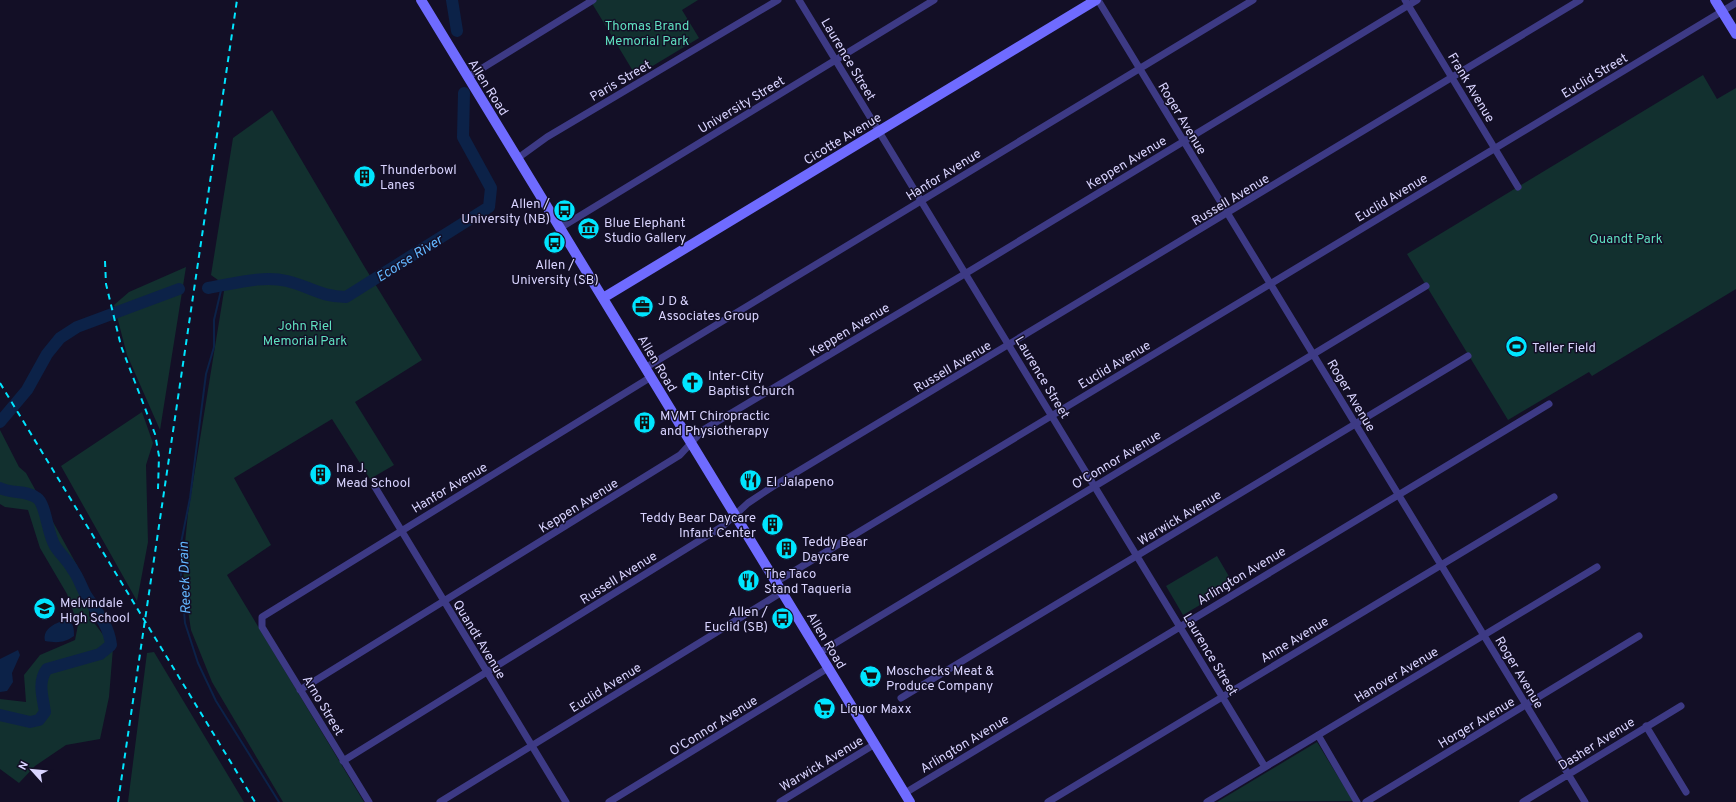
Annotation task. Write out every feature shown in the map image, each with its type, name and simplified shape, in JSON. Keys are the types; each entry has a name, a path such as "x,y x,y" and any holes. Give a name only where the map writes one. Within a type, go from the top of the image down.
{"main road":[{"name":"Allen Road","path":"421,0 910,802"},
{"name":"Cicotte Avenue","path":"603,298 1097,0"},
{"path":"1715,0 1736,34"}],"street":[{"path":"468,77 593,0"},
{"name":"Paris Street","path":"518,158 548,137 778,0"},
{"name":"Laurence Street","path":"799,0 1265,767"},
{"name":"University Street","path":"560,228 934,0"},
{"name":"Roger Avenue","path":"1097,0 1585,802"},
{"name":"Hanfor Avenue","path":"645,368 1253,0"},
{"name":"Keppen Avenue","path":"300,690 680,455 703,430 966,274 1377,25 1406,3 1418,0"},
{"name":"Russell Avenue","path":"343,761 718,529 748,503 772,487 1010,346 1580,0"},
{"name":"Euclid Street","path":"1463,167 1736,2"},
{"name":"Frank Avenue","path":"1406,3 1518,187"},
{"name":"Euclid Avenue","path":"776,582 1463,167"},
{"name":"O'Connor Avenue","path":"819,652 1426,286"},
{"name":"Warwick Avenue","path":"901,698 1468,356"},
{"name":"Hanfor Avenue","path":"261,620 263,616 401,530 651,377"},
{"name":"Arlington Avenue","path":"905,793 1549,404"},
{"name":"Quandt Avenue","path":"375,487 566,802"},
{"name":"Anne Avenue","path":"1048,802 1554,497"},
{"name":"Hanover Avenue","path":"1207,802 1597,567"},
{"name":"Euclid Avenue","path":"440,802 782,592"},
{"name":"Arno Street","path":"261,620 262,627 369,802"},
{"name":"Horger Avenue","path":"1366,802 1639,636"},
{"name":"O'Connor Avenue","path":"610,802 828,668"},
{"name":"Dasher Avenue","path":"1523,802 1681,706"},
{"path":"1646,726 1686,792"},
{"path":"1318,735 1357,802"},
{"name":"Warwick Avenue","path":"780,802 875,744"}],"green space":[{"name":"Thomas Brand Memorial Park","path":"590,0 698,0 682,10 699,38 636,76"},
{"name":"Quandt Park","path":"1703,75 1717,99 1736,88 1736,289 1592,376 1589,372 1508,420 1407,254"},
{"name":"John Riel Memorial Park","path":"272,110 364,266 422,360 355,402 394,465 370,479 332,419 234,478 271,545 227,575 364,802 283,802 212,682 191,630 184,584 183,563 188,513 225,285 211,275 233,138"},
{"path":"186,267 160,430 127,355 114,305 129,292"},
{"path":"142,412 153,443 146,465 148,542 137,601 61,466"},
{"path":"0,430 19,467 26,473 84,578 89,595 89,616 113,648 109,697 100,739 66,745 35,766 19,783 0,769 0,699 26,702 24,675 40,655 75,640 78,625 67,594 40,548 28,510 5,507 0,504"},
{"path":"1217,556 1234,585 1183,615 1166,586"},
{"path":"154,652 244,802 128,802 147,653"},
{"path":"1317,742 1353,801 1217,802"}],"water":[{"path":"67,620 74,629 74,636 60,642 45,641 46,633 51,626"},
{"path":"18,650 20,655 12,673 13,682 7,691 0,692 0,659"}],"waterway":[{"name":"Ecorse River","path":"452,0 457,31"},
{"name":"Ecorse River","path":"208,288 248,281 277,279 295,283 329,295 346,297 489,207 491,188 463,137 464,93"},
{"name":"Reeck Drain","path":"222,286 214,320 214,347 206,374 190,498 181,543 181,578 185,623 198,663 216,701 279,802"},
{"name":"Ecorse River","path":"0,422 27,390 47,354 60,338 77,327 179,289"},
{"name":"Ecorse River","path":"0,488 28,494 40,501 45,512 52,540 75,573 87,597 102,620 108,632 111,645 100,654 47,669 41,685 45,712 39,720 30,722 0,715"}],"railway":[{"path":"118,802 237,0"},
{"path":"105,261 106,284 121,346 155,434 159,456 158,489"},
{"path":"0,383 255,802"}],"place":[{"name":"Thunderbowl Lanes","path":"365,176"},
{"name":"Allen / University (NB)","path":"565,210"},
{"name":"Blue Elephant Studio Gallery","path":"589,229"},
{"name":"Allen / University (SB)","path":"555,242"},
{"name":"J D & Associates Group","path":"643,307"},
{"name":"Teller Field","path":"1517,347"},
{"name":"Inter-City Baptist Church","path":"693,382"},
{"name":"MVMT Chiropractic and Physiotherapy","path":"645,422"},
{"name":"Ina J. Mead School","path":"320,474"},
{"name":"El Jalapeno","path":"750,481"},
{"name":"Teddy Bear Daycare Infant Center","path":"772,524"},
{"name":"Teddy Bear Daycare","path":"786,548"},
{"name":"The Taco Stand Taqueria","path":"749,580"},
{"name":"Melvindale High School","path":"45,609"},
{"name":"Allen / Euclid (SB)","path":"783,618"},
{"name":"Moschecks Meat & Produce Company","path":"870,677"},
{"name":"Liquor Maxx","path":"824,708"}]}
